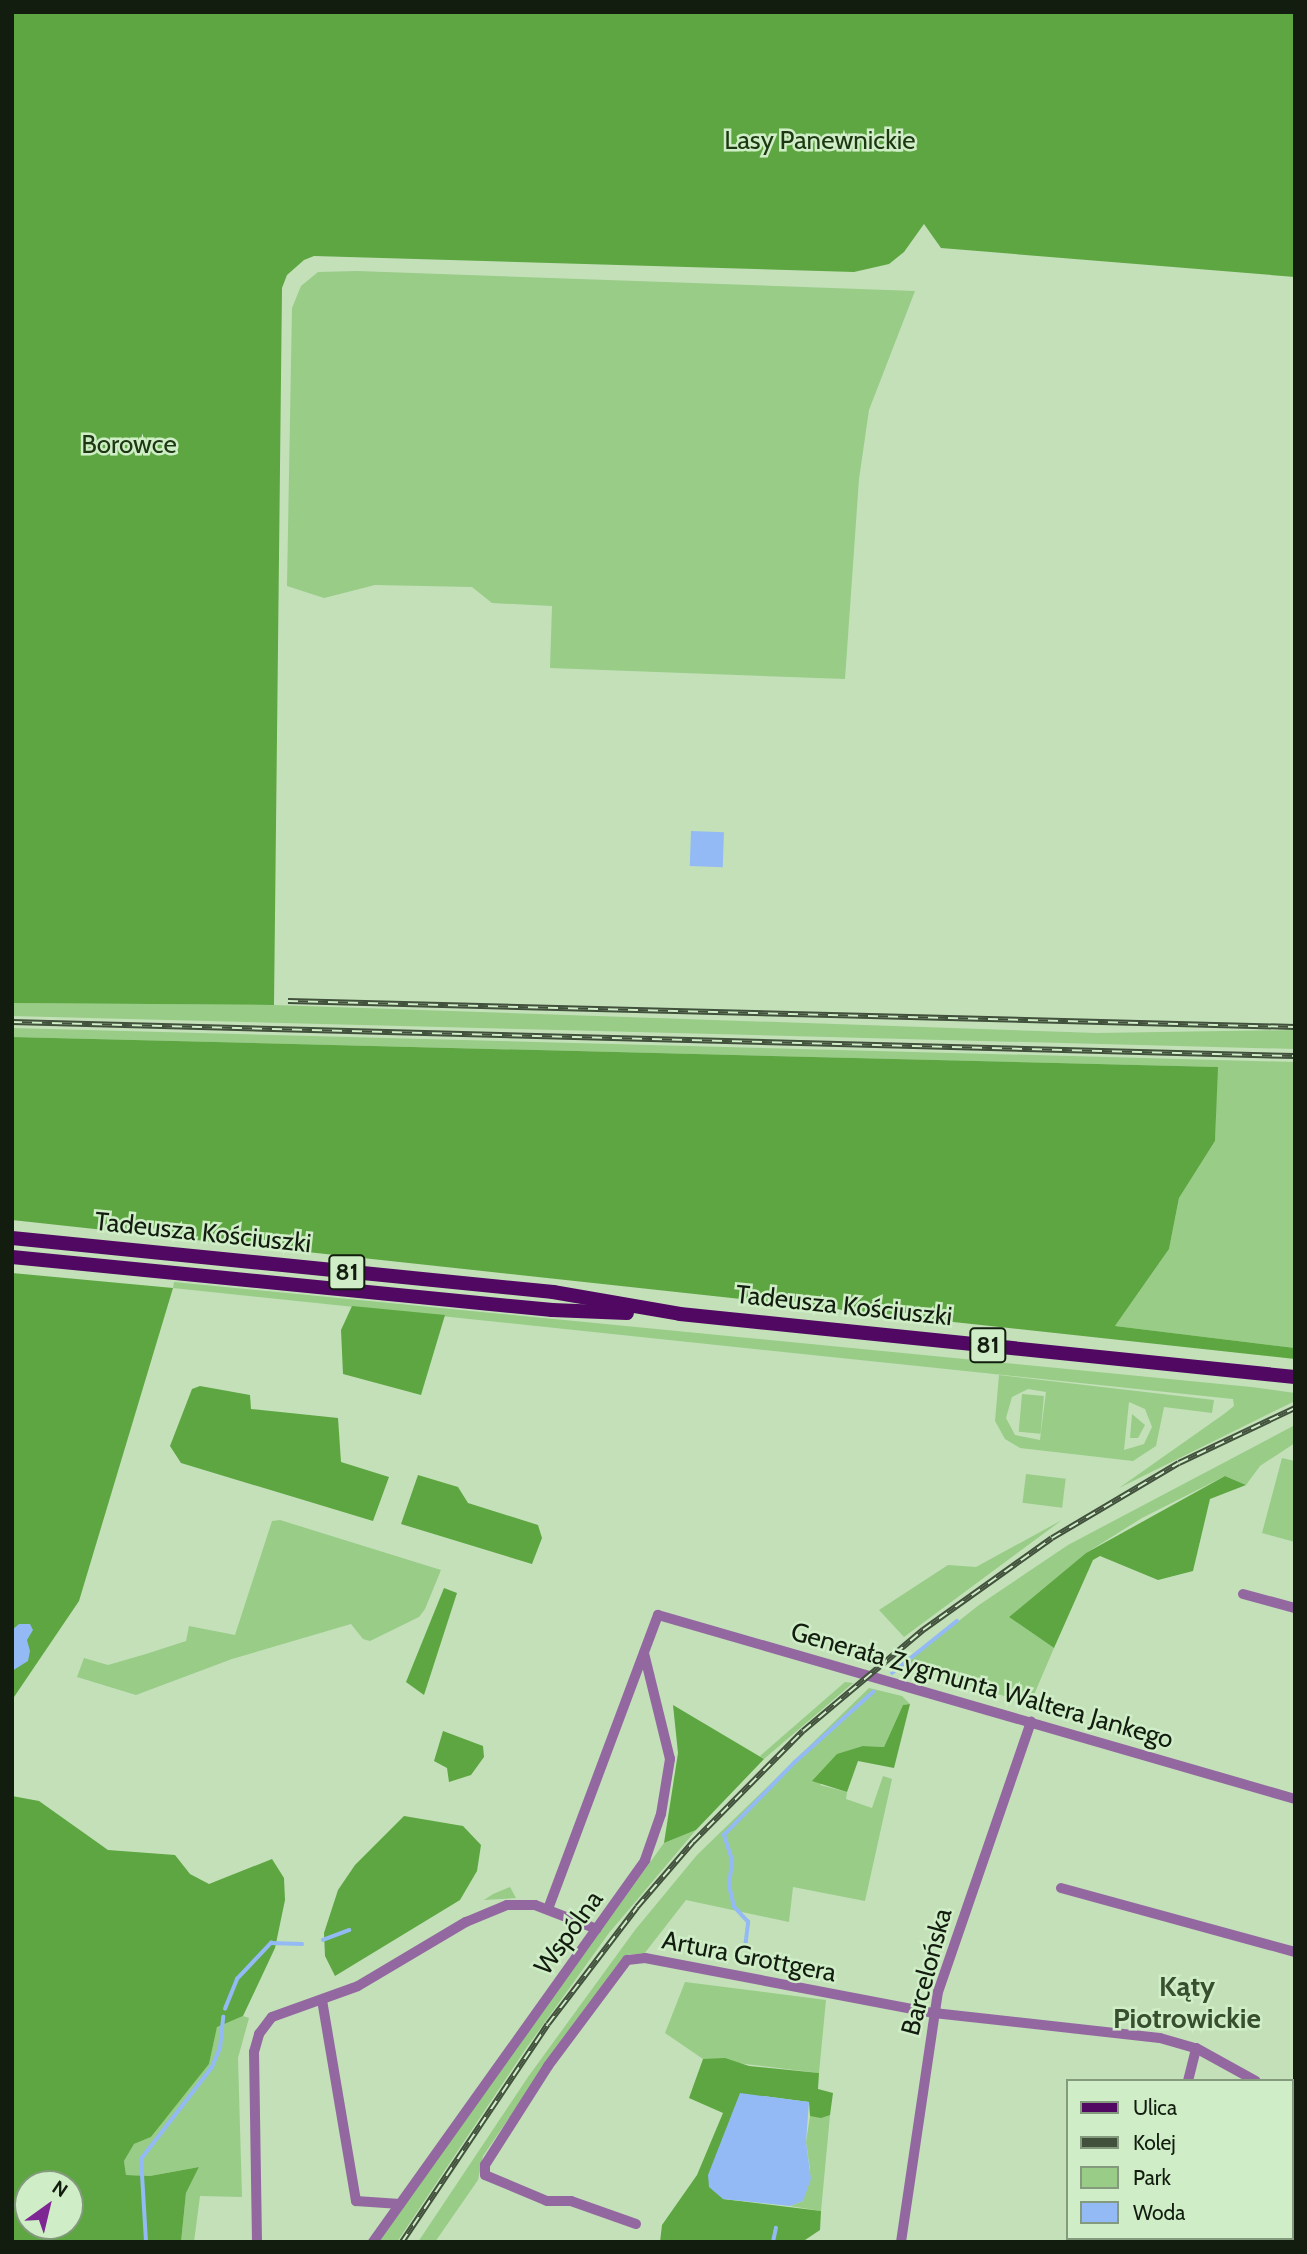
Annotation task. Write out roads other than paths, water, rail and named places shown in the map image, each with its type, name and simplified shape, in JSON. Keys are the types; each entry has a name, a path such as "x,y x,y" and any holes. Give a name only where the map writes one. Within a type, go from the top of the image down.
{"main road":[{"name":"Tadeusza Kościuszki","path":"12,1238 553,1293 680,1314 1295,1377"},
{"name":"Tadeusza Kościuszki","path":"12,1257 552,1310 680,1314"}],"street":[{"path":"1243,1594 1295,1608"},
{"name":"Wspólna","path":"257,2242 254,2059 257,2039 268,2021 289,2008 322,2000 358,1986 486,1913 522,1903 548,1909 658,1615"},
{"name":"Generała Zygmunta Waltera Jankego","path":"658,1615 1295,1799"},
{"name":"Wspólna","path":"373,2242 637,1877 661,1814 670,1759 644,1653"},
{"name":"Barcelońska","path":"901,2242 934,2012 958,1927 1031,1722"},
{"path":"1061,1888 1295,1952"},
{"path":"548,1909 597,1930"},
{"name":"Artura Grottgera","path":"636,2224 571,2201 547,2201 485,2175 485,2165 548,2066 627,1960 645,1958 714,1975 934,2012 1160,2038 1196,2048 1252,2079"},
{"path":"322,2000 356,2202 400,2204"},
{"path":"1188,2079 1196,2048"}],"water":[{"path":"691,831 724,832 723,867 690,866"},
{"path":"19,1624 30,1624 33,1630 27,1640 30,1651 28,1661 12,1671 12,1630"},
{"path":"740,2093 809,2102 806,2142 811,2179 803,2201 790,2206 723,2199 709,2187 708,2175"}],"waterway":[{"path":"892,1673 957,1621"},
{"path":"745,1948 748,1922 734,1907 729,1886 732,1860 724,1835 795,1762 873,1692"},
{"path":"323,1940 349,1930"},
{"path":"225,2009 237,1979 271,1943 302,1944"},
{"path":"146,2242 141,2159 212,2067 220,2048 223,2017"},
{"path":"773,2242 776,2228"}],"railway":[{"path":"288,1001 1295,1027"},
{"path":"12,1022 1295,1056"},
{"path":"402,2242 548,2024 637,1907 693,1842 803,1731 923,1630 1052,1538 1179,1463 1295,1408"}],"district":[{"name":"Kąty Piotrowickie","path":"1187,2002"}],"park label":[{"name":"Lasy Panewnickie","path":"820,141"},
{"name":"Borowce","path":"129,445"}]}
